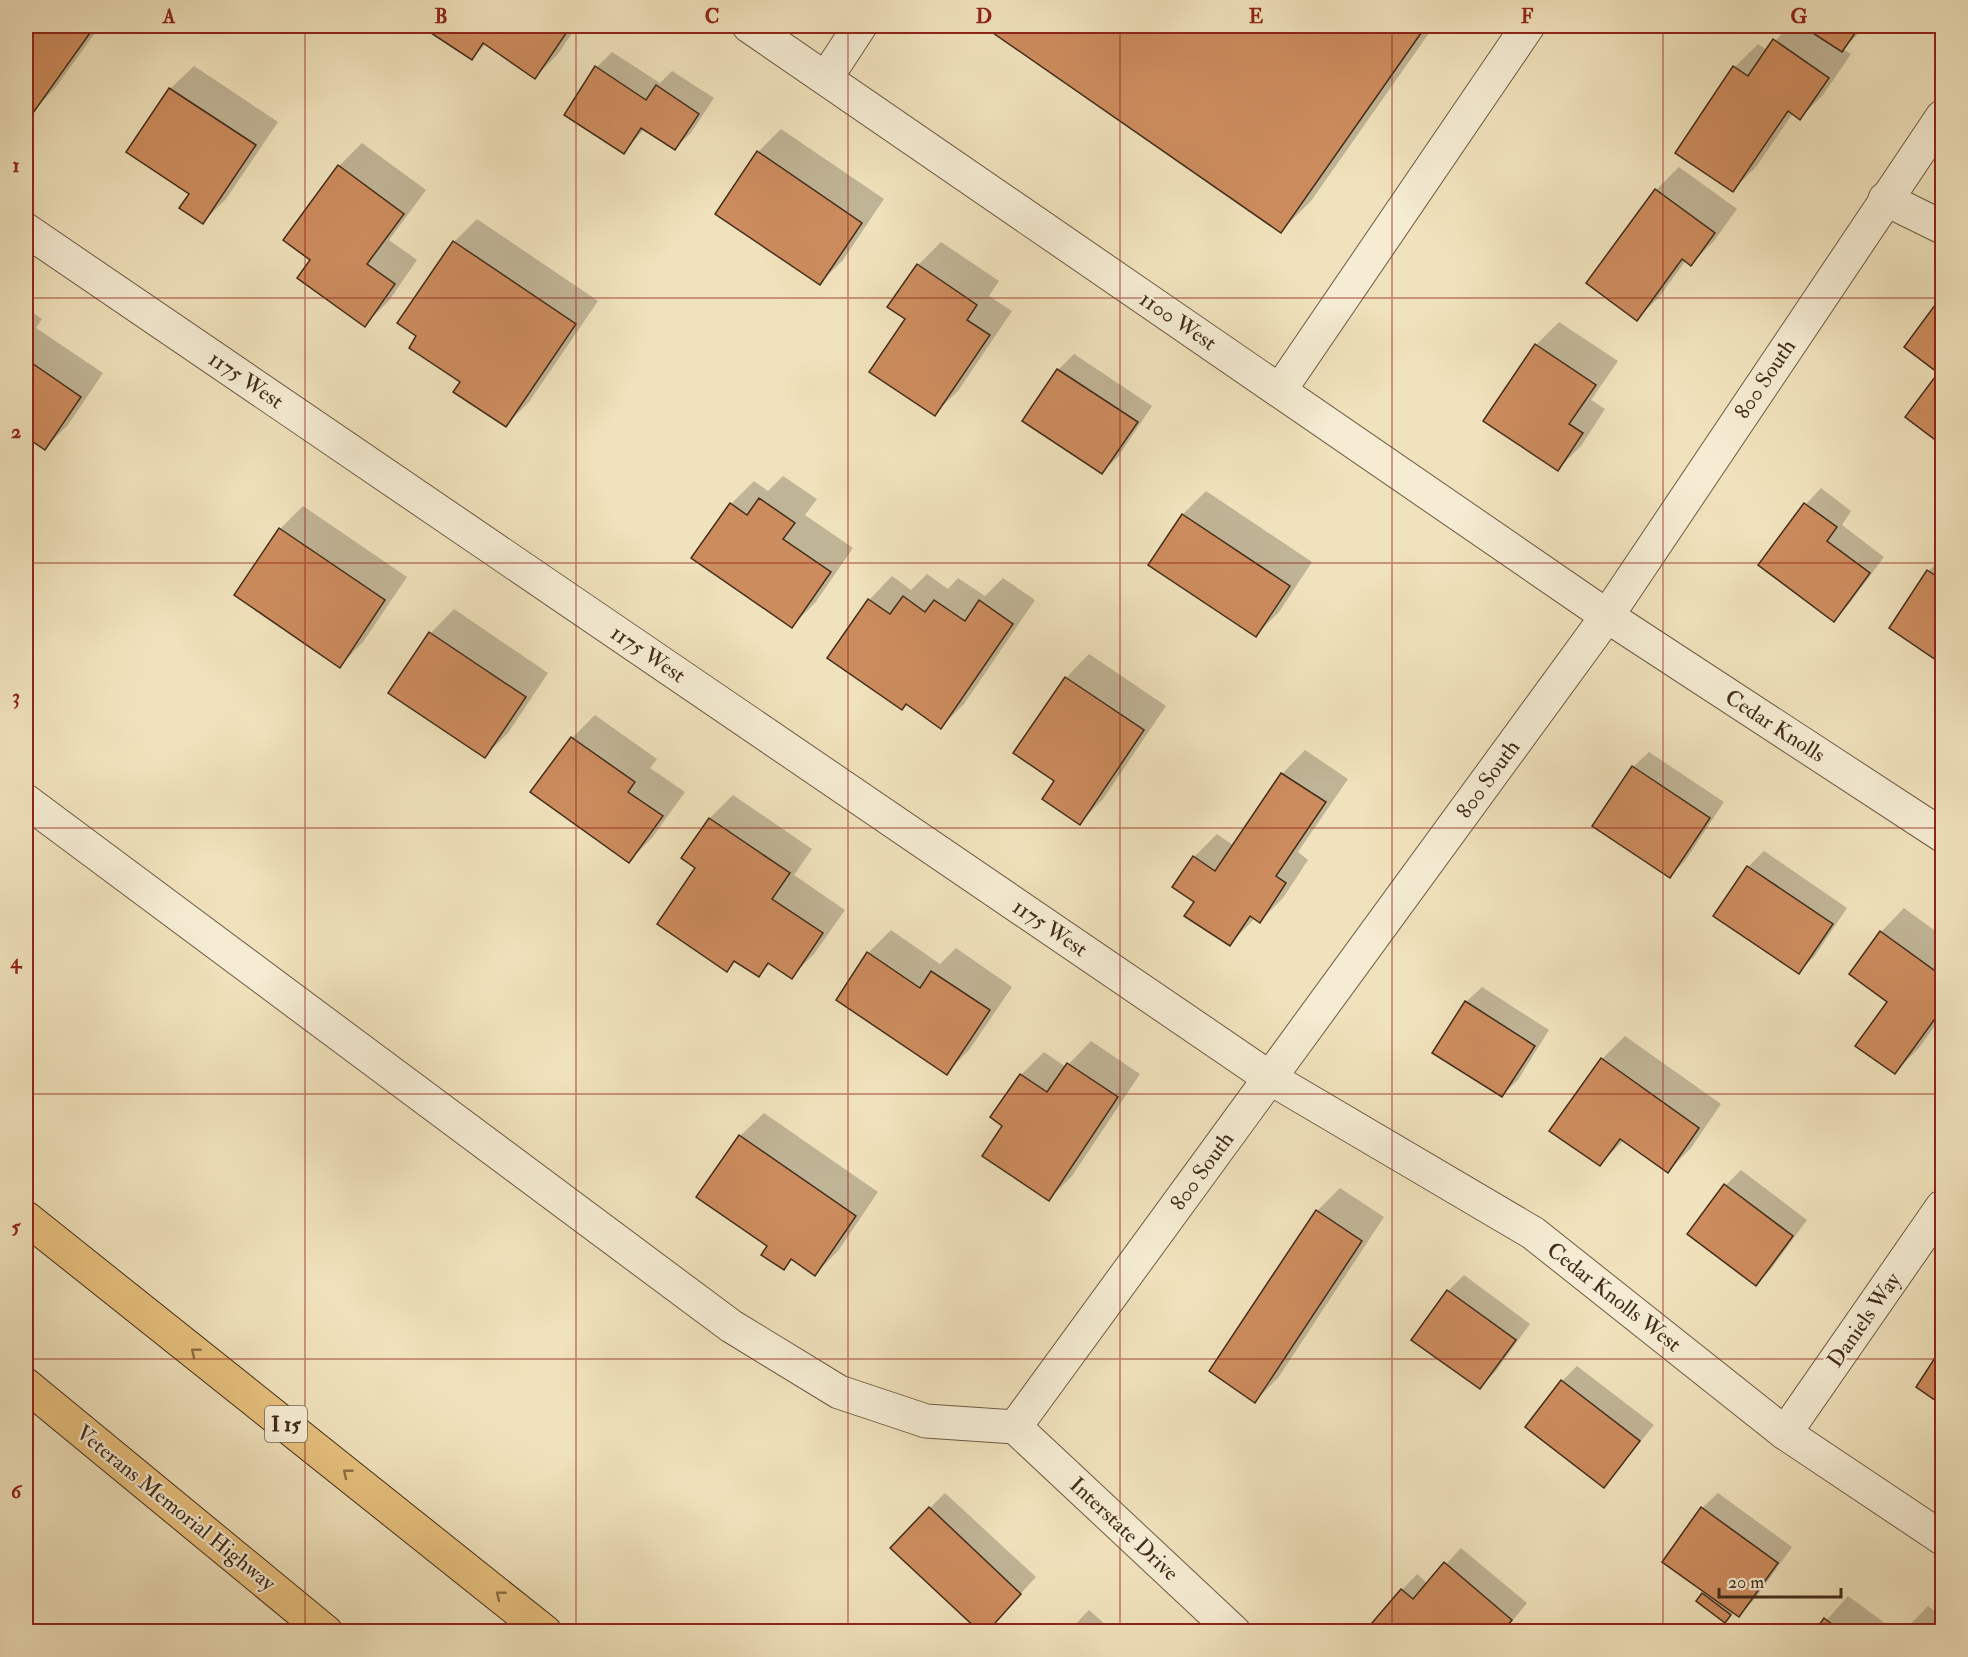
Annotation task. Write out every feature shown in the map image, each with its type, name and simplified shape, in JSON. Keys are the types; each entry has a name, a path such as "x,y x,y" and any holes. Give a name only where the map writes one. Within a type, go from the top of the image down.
{"highway":[{"name":"I 15","path":"26,1218 545,1632"},
{"name":"Veterans Memorial Highway","path":"26,1385 326,1632"}],"street":[{"name":"1100 West","path":"750,26 1607,616"},
{"path":"826,78 860,26"},
{"path":"1280,390 1528,26"},
{"name":"800 South","path":"1015,1427 1607,616 1942,117"},
{"path":"1885,199 1942,227"},
{"name":"1175 West","path":"26,230 1270,1078"},
{"name":"Cedar Knolls","path":"1607,616 1942,835"},
{"path":"26,801 731,1326 839,1392 926,1421 1015,1427"},
{"name":"Cedar Knolls West","path":"1270,1078 1533,1233 1785,1433 1942,1538"},
{"name":"Daniels Way","path":"1785,1433 1942,1208"},
{"name":"Interstate Drive","path":"1015,1427 1234,1632"}],"building":[{"path":"26,26 79,26 90,33 33,113 26,107"},
{"path":"432,26 571,26 535,79 483,43 472,60 428,31"},
{"path":"983,26 1426,26 1281,233"},
{"path":"1802,26 1860,26 1842,52"},
{"path":"1773,39 1829,78 1800,120 1788,111 1733,192 1675,153 1733,66 1748,76"},
{"path":"595,66 646,100 656,85 699,114 675,150 641,128 624,154 564,115"},
{"path":"169,88 256,145 203,224 179,208 189,194 126,152"},
{"path":"757,151 862,223 820,285 715,214"},
{"path":"338,165 404,214 367,264 395,284 365,327 297,278 310,260 283,240"},
{"path":"1655,189 1715,233 1691,266 1682,259 1637,321 1586,283"},
{"path":"453,241 576,324 506,427 453,392 460,382 409,348 416,336 397,323"},
{"path":"917,264 977,305 967,320 990,335 935,416 869,372 905,319 887,307"},
{"path":"1935,305 1942,311 1942,445 1905,417 1938,373 1904,347"},
{"path":"1535,344 1596,385 1569,424 1583,433 1558,471 1483,421"},
{"path":"26,359 81,397 45,450 26,437"},
{"path":"1057,369 1138,422 1102,474 1022,421"},
{"path":"759,498 795,523 783,539 831,572 792,628 691,558 730,503 747,515"},
{"path":"1804,503 1837,527 1827,541 1870,573 1834,622 1758,565"},
{"path":"1182,514 1290,586 1256,637 1148,565"},
{"path":"279,528 385,600 340,668 234,595"},
{"path":"1927,570 1942,580 1942,664 1889,628"},
{"path":"903,596 925,612 934,600 965,621 979,600 1013,624 941,729 906,704 902,710 827,658 868,599 890,614"},
{"path":"429,632 526,697 485,758 388,693"},
{"path":"1065,677 1144,730 1080,825 1042,799 1054,781 1013,753"},
{"path":"571,737 635,782 628,792 663,816 629,863 530,792"},
{"path":"1632,766 1710,818 1670,878 1592,826"},
{"path":"1281,773 1326,802 1276,876 1286,883 1260,923 1250,916 1230,946 1184,916 1194,902 1172,887 1193,856 1215,871"},
{"path":"709,818 790,873 772,899 823,933 792,979 768,963 759,977 734,961 727,972 657,924 695,868 681,858"},
{"path":"1747,866 1833,924 1799,974 1713,916"},
{"path":"1880,931 1942,976 1942,1009 1895,1074 1855,1046 1887,1002 1849,974"},
{"path":"867,952 920,988 931,971 990,1010 947,1075 836,1000"},
{"path":"1465,1001 1535,1046 1502,1097 1432,1053"},
{"path":"1601,1058 1699,1128 1668,1173 1620,1139 1600,1166 1549,1131"},
{"path":"1067,1063 1118,1097 1049,1201 982,1156 1002,1126 990,1117 1020,1074 1047,1092"},
{"path":"739,1135 856,1216 815,1276 791,1259 784,1270 761,1255 767,1246 696,1197"},
{"path":"1724,1184 1793,1236 1756,1286 1687,1234"},
{"path":"1316,1210 1362,1241 1255,1403 1209,1371"},
{"path":"1447,1290 1516,1340 1480,1389 1411,1340"},
{"path":"1942,1347 1942,1405 1916,1387"},
{"path":"1561,1380 1640,1441 1604,1488 1525,1427"},
{"path":"929,1507 1021,1594 987,1632 980,1632 890,1548"},
{"path":"1701,1507 1778,1563 1739,1617 1662,1562"},
{"path":"1444,1562 1512,1620 1502,1632 1382,1632 1372,1623 1401,1589 1413,1599"},
{"path":"1702,1593 1731,1615 1725,1623 1696,1601"},
{"path":"1824,1618 1842,1632 1814,1632"}]}
